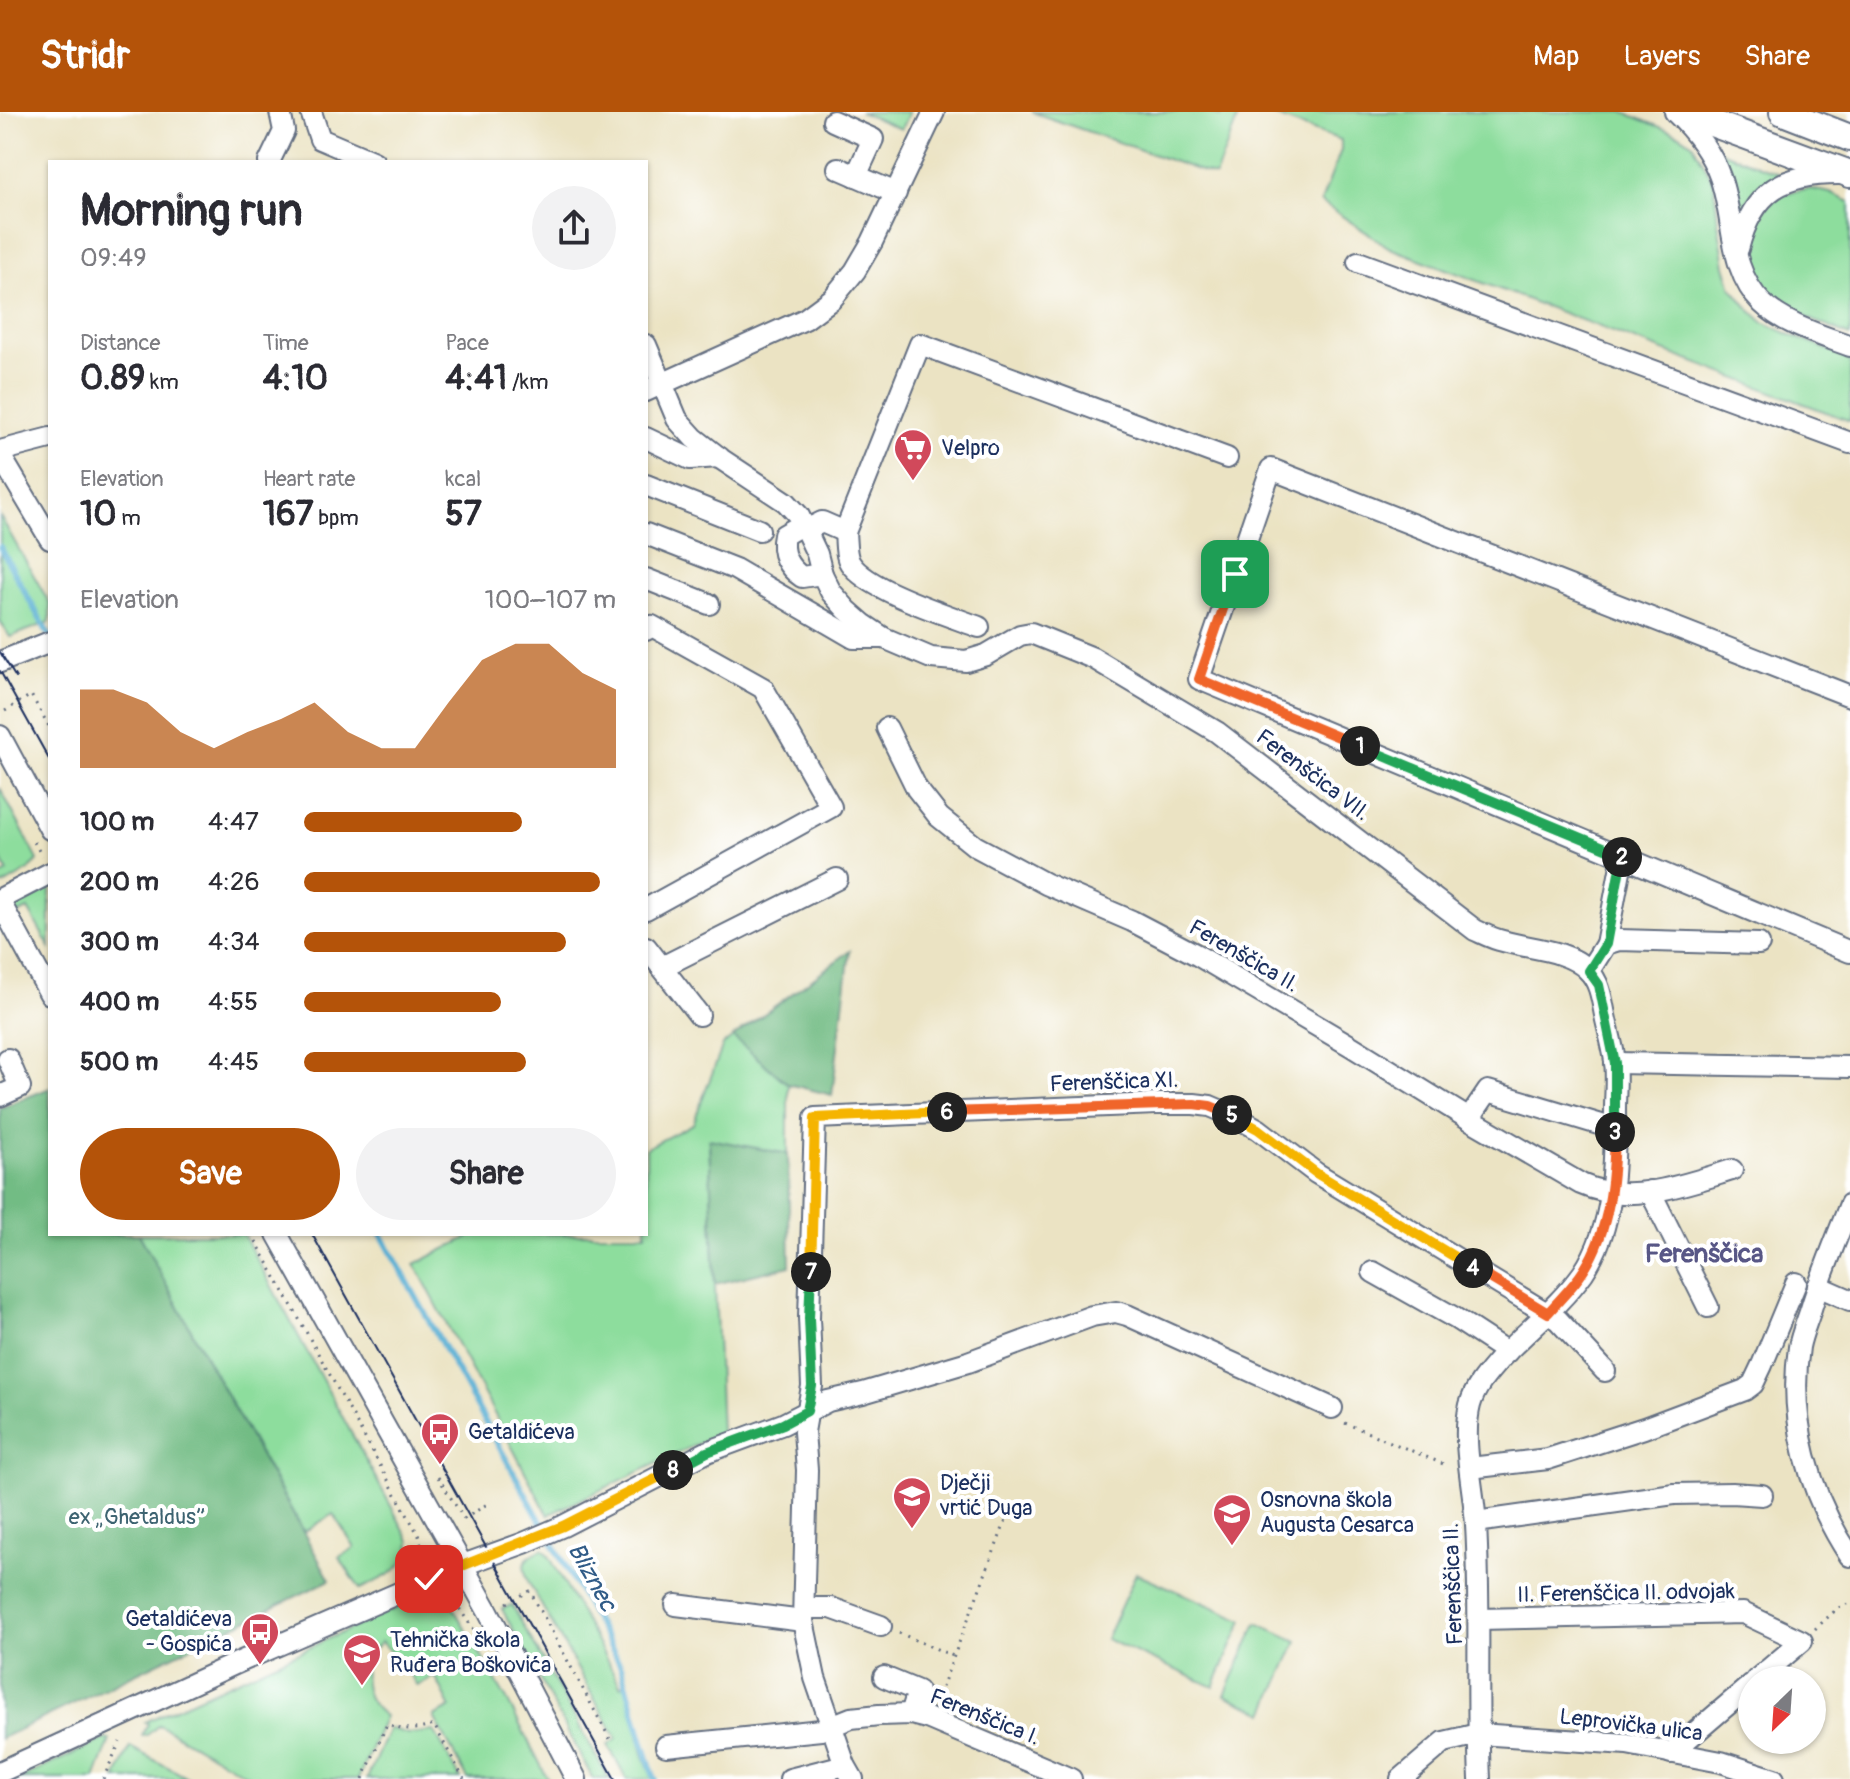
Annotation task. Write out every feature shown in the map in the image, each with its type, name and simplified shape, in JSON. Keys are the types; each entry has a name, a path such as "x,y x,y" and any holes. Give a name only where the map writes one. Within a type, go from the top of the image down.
{"main road":[{"path":"1682,112 1850,174"},
{"path":"1783,112 1850,138"}],"street":[{"path":"270,160 284,131 280,112"},
{"path":"311,112 320,139 369,160"},
{"path":"654,387 805,319 832,299 855,271 872,242 934,112"},
{"path":"1675,112 1713,158 1721,179 1736,257 1752,291 1764,305 1781,317 1850,346"},
{"path":"833,121 873,139 847,172 896,193"},
{"path":"1736,257 1742,231 1752,209 1765,195 1781,184 1801,177 1850,174"},
{"path":"1358,262 1850,443"},
{"path":"979,627 886,591 862,576 848,561 845,532 920,344 1227,458"},
{"name":"Ferenščica VII.","path":"648,356 654,387 677,419 694,438 786,502 799,516 831,592 863,624 884,638 931,658 966,661 986,655 1020,635 1031,633 1093,658 1217,732 1475,930 1502,941 1541,948 1578,962 1589,971"},
{"path":"48,439 0,453 48,536"},
{"path":"648,439 690,459 719,457"},
{"path":"1850,696 1271,469 1199,679 1850,952"},
{"path":"648,486 759,530"},
{"path":"822,574 802,577 793,571 781,547 784,535 822,522 845,532"},
{"path":"648,535 735,569 854,638 884,638"},
{"path":"648,580 709,604"},
{"path":"648,629 652,626 763,688 831,807 648,908"},
{"path":"0,662 47,644"},
{"name":"Ferenščica II.","path":"887,728 917,789 939,817 975,846 1046,884 1132,921 1197,955 1581,1184 1612,1192"},
{"path":"0,736 48,825"},
{"path":"1589,971 1606,944 1623,855"},
{"path":"48,874 0,901 48,990"},
{"path":"662,967 837,879"},
{"path":"1606,944 1619,940 1759,944"},
{"path":"648,950 699,1015"},
{"name":"Ferenščica II.","path":"1480,1779 1480,1619 1476,1522 1464,1469 1470,1403 1483,1379 1584,1271 1600,1237 1612,1192 1615,1063 1599,985 1589,971"},
{"path":"0,1096 20,1087 8,1059"},
{"path":"1615,1063 1850,1067"},
{"path":"1469,1119 1488,1091 1615,1129"},
{"name":"Ferenščica XI.","path":"807,1411 812,1386 809,1318 815,1118 1156,1104 1210,1106 1258,1129 1316,1173 1548,1313 1605,1371"},
{"path":"1612,1192 1671,1188 1732,1170"},
{"path":"1650,1191 1708,1307"},
{"path":"1850,1204 1818,1286 1800,1344 1797,1370 1798,1424 1805,1455 1822,1507 1850,1556"},
{"path":"278,1236 463,1565 576,1779"},
{"path":"1373,1272 1455,1318 1507,1352"},
{"path":"1464,1469 1548,1459 1644,1428 1745,1390 1758,1375 1796,1283"},
{"path":"1818,1286 1850,1300"},
{"path":"0,1772 237,1663 463,1565 563,1526 707,1452 783,1424 828,1401 968,1362 1092,1316 1116,1312 1127,1315 1332,1408"},
{"path":"790,1779 849,1772 815,1678 804,1614 807,1470 804,1432 807,1411"},
{"path":"1476,1522 1674,1494 1762,1495"},
{"path":"676,1605 804,1614 831,1608 881,1626"},
{"name":"II. Ferenščica II. odvojak","path":"1480,1619 1743,1613 1802,1641"},
{"path":"1773,1666 1802,1641"},
{"path":"884,1677 918,1691 911,1714"},
{"path":"1671,1753 1738,1696"},
{"name":"Ferenščica I.","path":"666,1746 821,1730 851,1718 911,1714 1071,1779"},
{"path":"1401,1779 1444,1742 1478,1734"},
{"name":"Leprovička ulica","path":"1478,1734 1627,1744 1721,1762 1774,1779"}],"path":[{"path":"5,711 31,695 48,725"},
{"path":"253,1236 419,1536 422,1547 419,1559"},
{"path":"1332,1408 1328,1416 1464,1469"},
{"path":"441,1482 464,1519"},
{"path":"457,1522 487,1504"},
{"path":"937,1699 1008,1515"},
{"path":"500,1606 530,1591 611,1741"},
{"path":"1802,1641 1838,1608 1850,1603"},
{"path":"881,1626 953,1656"},
{"path":"363,1779 387,1724 412,1730 434,1725 464,1779"},
{"path":"103,1779 120,1742"}],"green space":[{"path":"860,112 909,112 901,129"},
{"path":"1032,112 1209,112 1220,117 1223,112 1240,112 1215,176"},
{"path":"1262,112 1623,112 1680,135 1693,144 1714,183 1725,266 1732,288 1763,322 1850,358 1850,421 1390,248 1321,202 1341,150 1341,140"},
{"path":"1718,150 1776,172 1778,178 1755,192 1738,213"},
{"path":"1812,189 1850,202 1850,336 1783,304 1756,278 1749,262 1748,244 1767,206 1786,193"},
{"path":"0,516 48,600 48,623 10,637 0,621"},
{"path":"0,788 38,860 29,870 4,885 0,885 0,876 8,872 0,857"},
{"path":"48,888 48,944 28,909 13,916 14,904"},
{"path":"850,951 832,1095 788,1084 733,1037"},
{"path":"733,1037 788,1084 788,1154 709,1140 721,1433 548,1515 415,1264 471,1236 648,1236 648,1147 693,1124 723,1045"},
{"name":"ex „Ghetaldus”","path":"48,1089 48,1236 140,1236 330,1580 0,1739 0,1108"},
{"path":"709,1139 788,1154 790,1266 715,1284"},
{"path":"140,1236 244,1236 410,1541 409,1551 400,1566 360,1589 339,1557 355,1548 333,1514 304,1532"},
{"path":"543,1549 621,1686 626,1684 643,1754 653,1779 626,1779 608,1745 617,1739 529,1583 525,1562"},
{"path":"1136,1573 1243,1620 1214,1687 1106,1639"},
{"name":"Tehnička škola Ruđera Boškovića","path":"431,1597 452,1606 548,1779 468,1779 434,1717 451,1708 435,1676 417,1686 406,1668 381,1642 368,1660 365,1680 370,1700 385,1716 358,1779 254,1779 159,1725 147,1735 142,1735 148,1724 145,1722 383,1614"},
{"path":"512,1605 609,1779 593,1779 502,1609"},
{"path":"1257,1623 1297,1641 1265,1713 1225,1695"},
{"path":"389,1728 408,1734 434,1731 461,1779 367,1779"},
{"path":"105,1739 110,1740 95,1779 19,1779"},
{"path":"130,1747 190,1779 116,1779"}],"waterway":[{"name":"Bliznec","path":"0,547 48,633"},
{"name":"Bliznec","path":"382,1236 621,1666 655,1779"}],"tram line":[{"path":"0,652 16,678"},
{"path":"0,671 48,757"},
{"path":"313,1236 615,1779"}],"place":[{"name":"Velpro","path":"913,482"},
{"name":"Getaldićeva","path":"440,1466"},
{"name":"Dječji vrtić Duga","path":"912,1530"},
{"name":"Osnovna škola Augusta Cesarca","path":"1232,1547"},
{"name":"Getaldićeva - Gospića","path":"260,1666"},
{"name":"Tehnička škola Ruđera Boškovića","path":"362,1687"}],"district":[{"name":"Ferenščica","path":"1704,1254"}],"route":[{"path":"429,1579 563,1526 707,1452 783,1424 807,1411 812,1386 809,1318 815,1118 1156,1104 1210,1106 1258,1129 1316,1173 1548,1313 1584,1271 1600,1237 1612,1192 1615,1129 1615,1063 1599,985 1589,971 1606,944 1623,855 1199,679 1235,574"}]}
